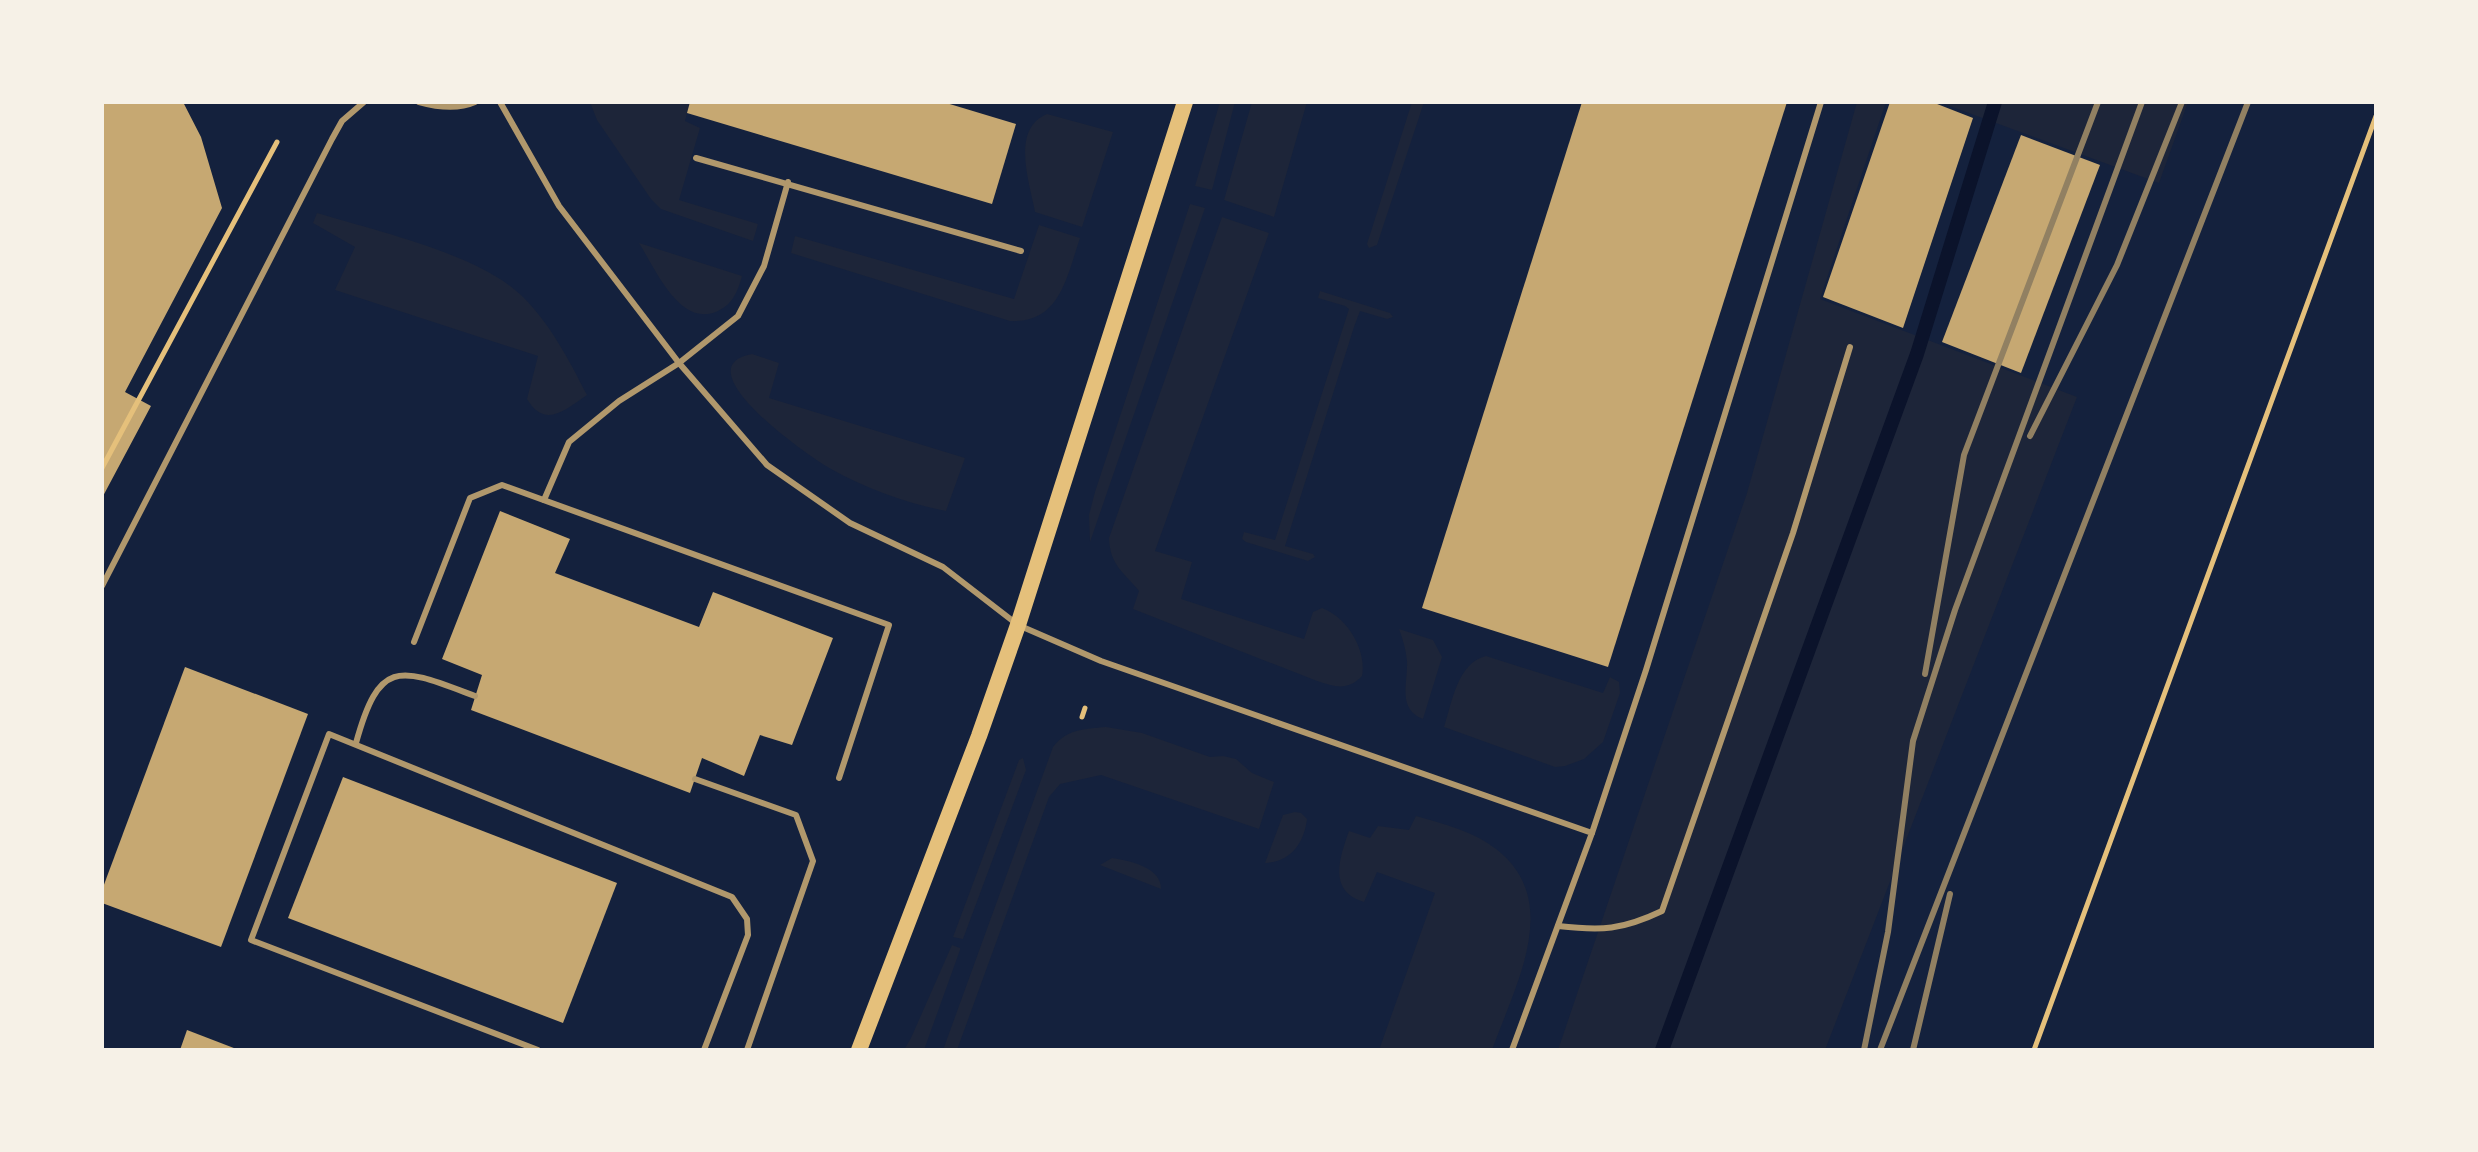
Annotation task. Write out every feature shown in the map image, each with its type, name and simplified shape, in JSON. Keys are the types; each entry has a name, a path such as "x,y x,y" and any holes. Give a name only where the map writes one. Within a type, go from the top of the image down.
{"main road":[{"path":"859,1050 974,750 1018,625 1185,102"}],"lane":[{"path":"102,586 332,139 342,121 364,102"},
{"path":"419,102 439,107 475,102"},
{"path":"500,102 559,206 679,363 767,465 850,523 943,567 1018,625 1114,665 1592,833"},
{"path":"1512,1050 1592,833 1646,670 1821,102"},
{"path":"696,158 1021,251"},
{"path":"544,500 569,442 619,401 679,363 738,316 764,266 788,182"},
{"path":"1558,926 1587,930 1630,926 1662,911 1793,533 1850,347"},
{"path":"414,642 470,498 502,485 889,625 839,778"},
{"path":"356,743 366,707 380,684 399,675 425,677 475,696"},
{"path":"538,1050 251,940 329,734 732,897 747,919 748,935 704,1050"},
{"path":"695,779 796,815 813,861 747,1050"}],"path":[{"path":"2034,1050 2376,116"},
{"path":"102,468 277,142"},
{"path":"1082,717 1085,708"}],"shaded area":[{"path":"590,102 690,102 685,121 700,128 679,200 758,224 753,241 661,209 597,120"},
{"path":"1220,102 1235,102 1212,190 1195,186"},
{"path":"1252,102 1307,102 1274,217 1224,200"},
{"path":"1412,102 1424,102 1377,245 1369,248 1367,244"},
{"path":"1857,102 1886,102 1820,299 2077,397 1825,1050 1558,1050 1747,493"},
{"path":"1939,102 2188,102 2159,183"},
{"path":"1047,114 1113,132 1082,227 1035,212 1025,158 1026,144 1036,121"},
{"path":"1190,204 1205,208 1090,542 1089,515 1095,492"},
{"path":"317,213 454,256 504,282 523,297 551,331 587,395 556,414 541,413 527,399 538,356 335,290 355,247 313,223"},
{"path":"1222,217 1269,233 1155,551 1192,562 1181,599 1304,639 1313,612 1322,608 1331,612 1347,627 1361,656 1362,676 1346,686 1317,681 1133,609 1139,591 1119,568 1110,548 1109,538"},
{"path":"1039,225 1080,238 1059,295 1040,315 1027,320 1010,321 791,253 795,236 1014,299"},
{"path":"639,243 742,276 739,287 728,305 718,311 704,314 692,311 670,293"},
{"path":"1320,291 1390,313 1393,317 1387,319 1360,311 1354,327 1285,546 1313,554 1315,557 1308,561 1242,539 1244,532 1275,540 1349,309 1318,298"},
{"path":"752,354 779,363 769,398 965,458 946,511 902,500 858,483 819,462 779,432 757,413 740,393 731,376 734,362"},
{"path":"1399,629 1433,640 1442,657 1423,719 1415,715 1407,702 1407,661"},
{"path":"1486,656 1603,693 1610,677 1619,682 1620,693 1603,742 1584,759 1555,767 1444,727 1462,675 1476,660"},
{"path":"1106,727 1142,733 1210,757 1236,759 1252,773 1274,782 1259,829 1101,775 1060,784 1049,797 957,1050 943,1050 1053,747 1070,733"},
{"path":"1023,758 1026,770 963,939 953,937 1019,760"},
{"path":"1295,812 1307,819 1303,836 1295,850 1282,859 1265,863 1283,815"},
{"path":"1416,816 1479,838 1507,859 1523,882 1530,908 1529,936 1514,994 1492,1050 1379,1050 1435,893 1377,872 1364,902 1345,890 1339,872 1340,862 1349,831 1370,838 1378,826 1409,830"},
{"path":"1112,858 1150,870 1160,881 1161,889 1100,865"},
{"path":"952,945 960,950 924,1050 904,1050 911,1038"}],"building":[{"path":"102,102 183,102 201,137 222,208 125,392 151,406 102,498"},
{"path":"690,102 943,102 1016,124 992,204 687,113"},
{"path":"1582,102 1787,102 1608,667 1422,608"},
{"path":"1890,102 1932,102 1973,118 1903,328 1823,297"},
{"path":"2021,135 2100,165 2021,373 1942,342"},
{"path":"500,511 570,539 555,573 699,627 713,592 833,638 792,745 760,735 744,776 702,758 690,793 471,710 482,675 442,659"},
{"path":"185,667 308,714 221,947 102,903 102,890"},
{"path":"343,777 617,883 563,1023 288,918"},
{"path":"187,1030 239,1050 180,1050"}],"waterway":[{"path":"1662,1050 1917,354 1995,102"}],"railway":[{"path":"1925,674 1964,455 2098,102"},
{"path":"1864,1050 1888,932 1913,741 1955,610 2142,102"},
{"path":"2030,436 2117,265 2182,102"},
{"path":"1880,1050 2248,102"},
{"path":"1913,1050 1950,894"}]}
